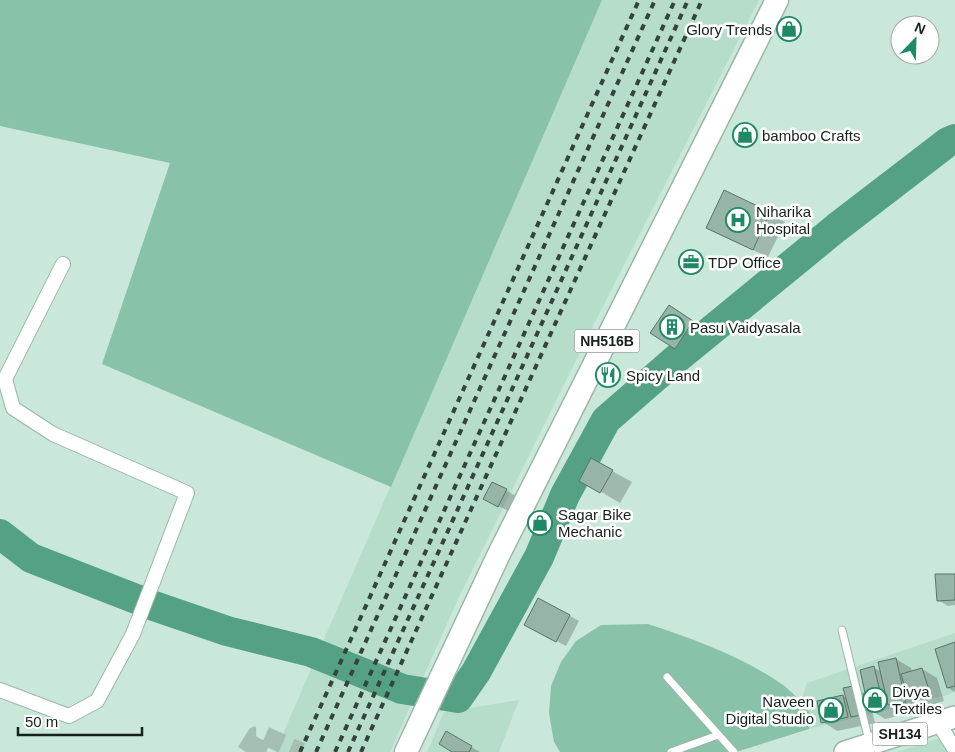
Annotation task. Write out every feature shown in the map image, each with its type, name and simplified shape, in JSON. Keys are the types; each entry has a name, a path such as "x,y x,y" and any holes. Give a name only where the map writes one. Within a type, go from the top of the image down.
{"highway":[{"name":"NH516B","path":"406,750 507,538 777,0"}],"main road":[{"name":"SH134","path":"845,752 946,720"}],"street":[{"path":"0,690 69,716 97,701 133,634 187,493 53,434 13,408 5,379 63,264"},
{"path":"946,720 955,750"}],"lane":[{"path":"842,630 870,744"},
{"path":"667,677 734,752"},
{"path":"671,752 718,735"}],"shaded area":[{"path":"0,0 602,0 391,487 102,364 170,163 0,126"},
{"path":"602,0 759,0 594,324 458,599 390,752 275,752"},
{"path":"648,624 735,657 768,675 791,692 812,715 809,729 736,752 560,752 554,742 549,713 551,686 561,662 576,641 601,625"},
{"path":"955,633 955,692 809,729 812,715 801,702 807,683"},
{"path":"519,700 499,752 427,752 444,712"},
{"path":"955,733 955,752 897,752"}],"building":[{"path":"724,190 770,212 753,250 706,228"},
{"name":"Pasu Vaidyasala","path":"669,305 693,321 675,349 650,333"},
{"path":"591,458 613,470 600,493 579,481"},
{"path":"492,482 507,489 498,507 483,499"},
{"path":"935,574 955,574 955,600 937,601"},
{"path":"538,598 570,615 556,642 524,625"},
{"path":"955,642 955,686 947,688 935,649"},
{"path":"896,658 906,702 888,705 878,662"},
{"path":"874,666 884,708 869,711 860,670"},
{"path":"922,668 930,693 909,700 901,674"},
{"path":"853,686 861,715 851,717 843,688"},
{"path":"843,695 848,717 821,723 817,701"},
{"path":"446,731 472,746 469,752 452,752 439,744"}],"waterway":[{"path":"0,534 31,558 154,606 227,631 311,652 402,689 458,698 476,672 539,557 565,495 606,420 675,360 836,228 948,142 955,139"}],"tunnel":[{"path":"246,752 256,736 265,736 301,752"},
{"path":"248,749 260,749 268,752"}],"railway":[{"path":"300,752 639,0"},
{"path":"316,752 655,0"},
{"path":"335,752 675,0"},
{"path":"348,752 688,0"},
{"path":"361,752 702,0"}],"place":[{"name":"Glory Trends","path":"789,29"},
{"name":"bamboo Crafts","path":"745,135"},
{"name":"Niharika Hospital","path":"738,220"},
{"name":"TDP Office","path":"691,262"},
{"name":"Pasu Vaidyasala","path":"672,327"},
{"name":"Spicy Land","path":"608,375"},
{"name":"Sagar Bike Mechanic","path":"540,523"},
{"name":"Divya Textiles","path":"875,700"},
{"name":"Naveen Digital Studio","path":"831,710"}]}
